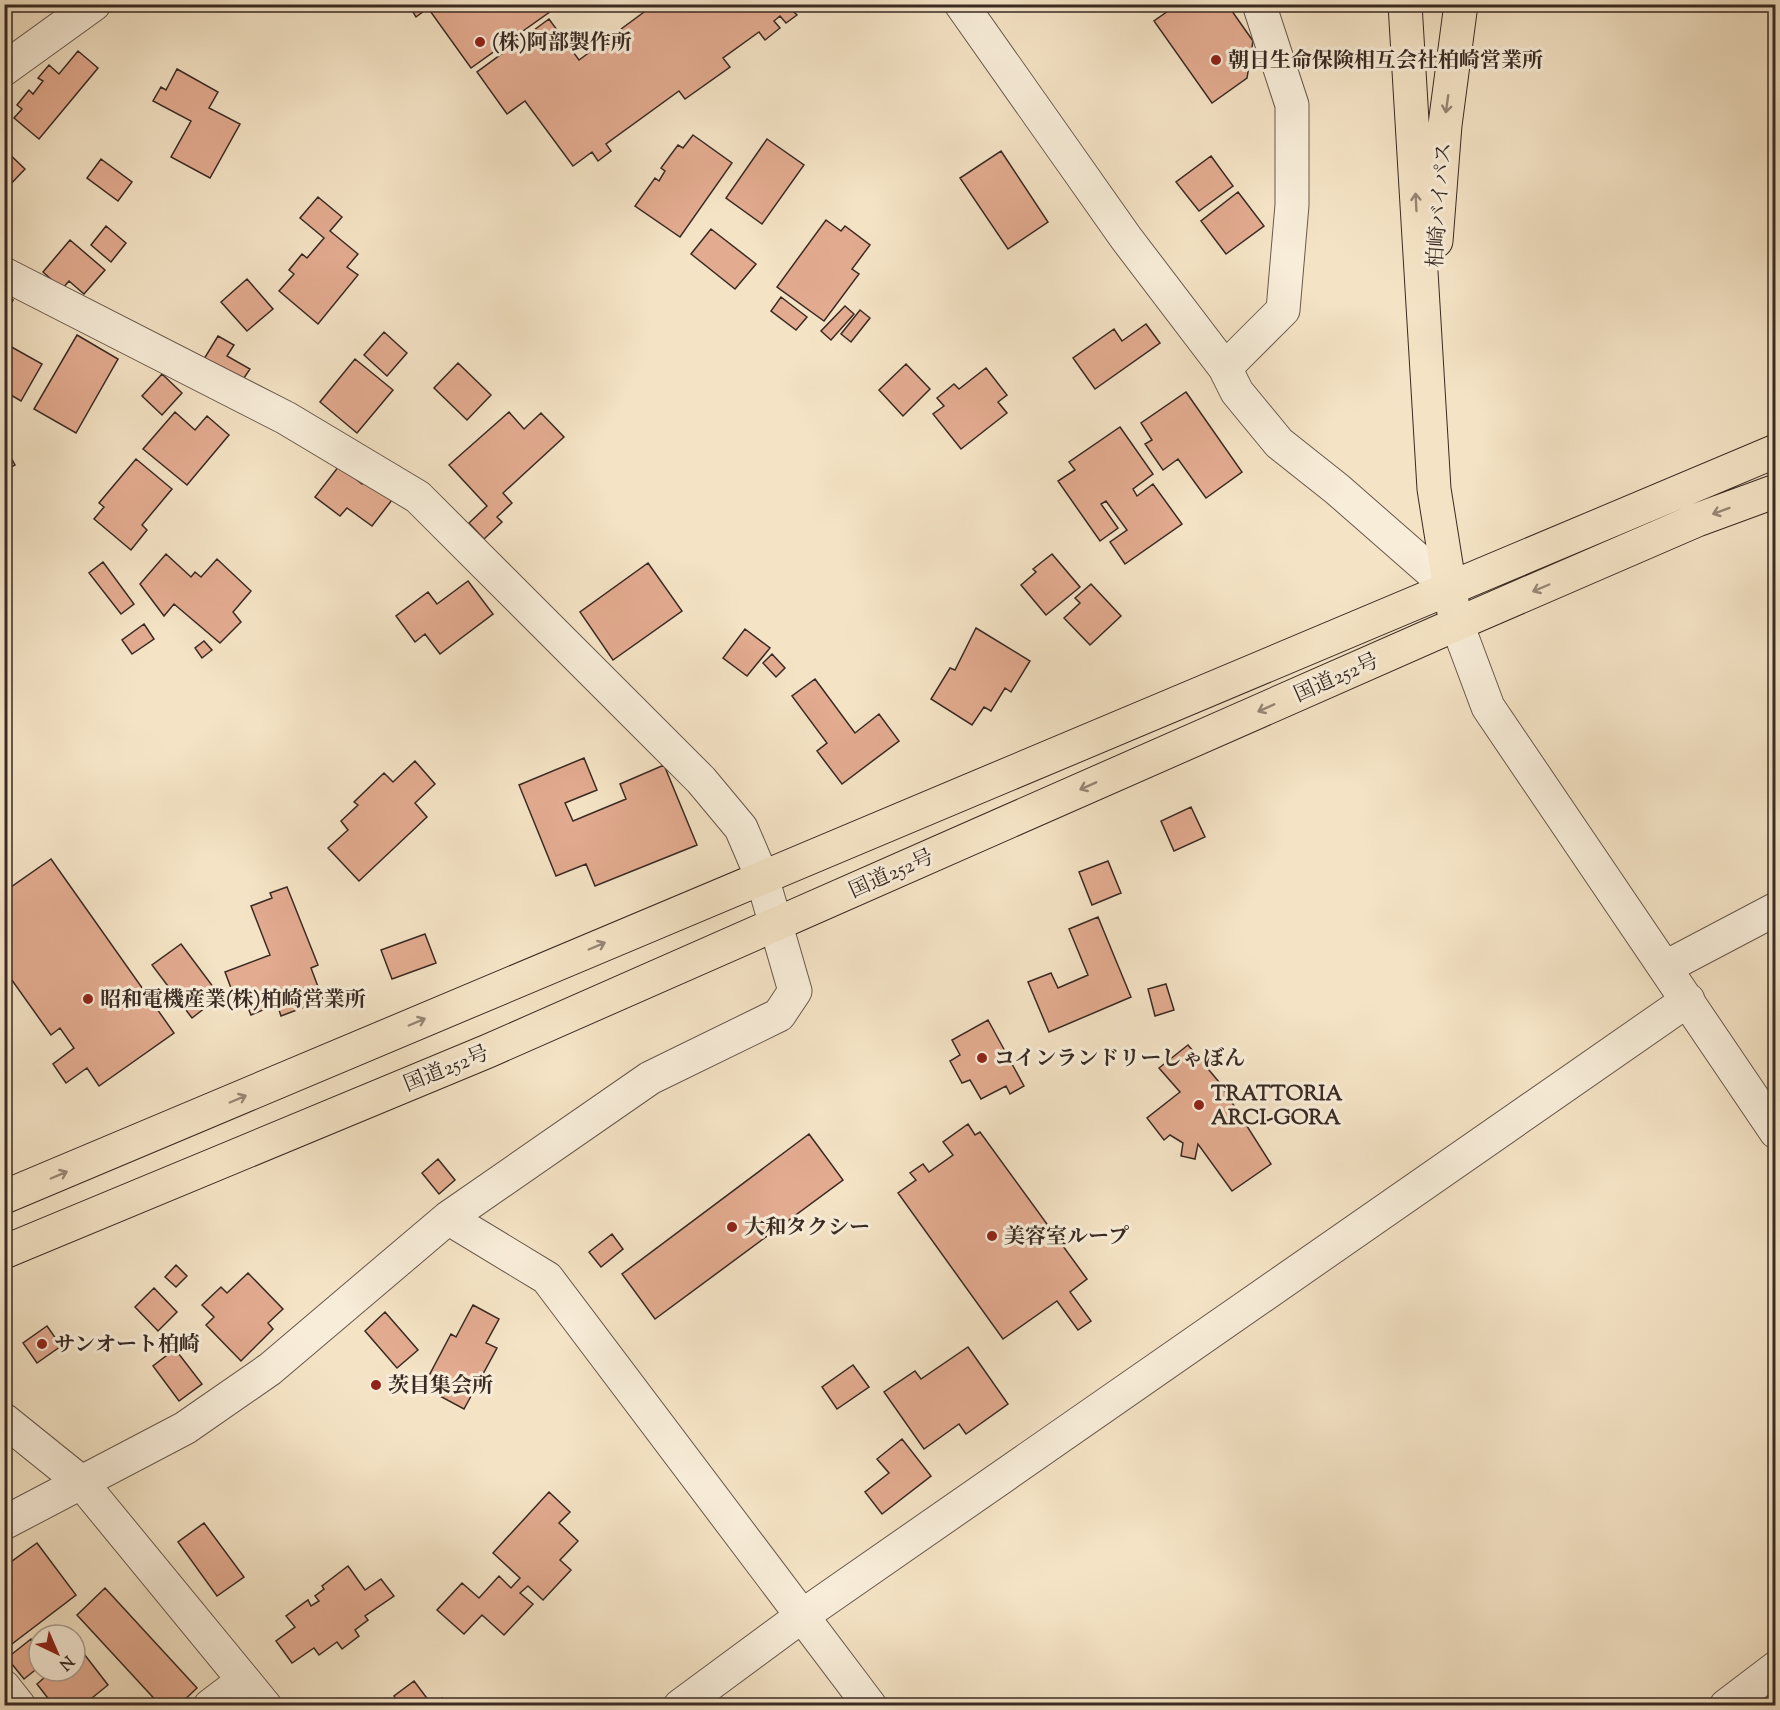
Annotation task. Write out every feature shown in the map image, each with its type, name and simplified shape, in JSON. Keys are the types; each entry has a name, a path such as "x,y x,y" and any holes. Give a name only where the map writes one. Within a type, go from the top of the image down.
{"highway":[{"name":"柏崎バイパス","path":"1405,4 1434,489 1457,624"},
{"name":"柏崎バイパス","path":"1429,407 1444,125 1461,4"},
{"name":"国道252号","path":"4,1197 1776,451"},
{"name":"国道252号","path":"4,1252 488,1051 1457,624 1697,520 1776,491"}],"street":[{"path":"4,69 94,4"},
{"path":"961,4 1126,238 1225,368 1237,392 1279,443 1337,489 1449,587"},
{"path":"1225,368 1283,310 1292,205 1292,105 1259,4"},
{"path":"4,274 286,418 418,496 701,780 741,828 762,877 795,991 778,1015 650,1078 448,1218 270,1369 185,1428 4,1522"},
{"path":"1457,624 1488,707 1776,1132"},
{"path":"1666,968 1776,909"},
{"path":"680,1706 802,1616 1688,1000"},
{"path":"448,1218 547,1278 870,1706"},
{"path":"4,1420 81,1482 265,1706"},
{"path":"1726,1706 1776,1668"},
{"path":"210,1706 243,1681"},
{"path":"4,1687 19,1706"}],"building":[{"name":"(株)阿部製作所","path":"408,4 561,4 471,68 428,8 416,17"},
{"path":"655,4 802,4 793,11 797,15 786,23 780,16 774,21 780,28 765,40 759,32 723,58 730,67 685,99 679,91 606,144 611,151 598,161 592,152 573,166 525,101 507,114 477,72 549,19 579,60"},
{"name":"朝日生命保険相互会社柏崎営業所","path":"1178,4 1227,4 1253,41 1247,78 1212,103 1154,21"},
{"path":"78,51 98,68 39,139 14,118 22,109 17,105 29,90 33,94 43,81 38,78 49,65 59,74"},
{"path":"177,69 218,92 209,108 240,124 210,178 171,157 191,121 153,101 161,87 166,90"},
{"path":"693,135 732,163 680,237 635,206 655,178 659,181 665,171 661,168 678,145 683,148"},
{"path":"767,139 804,165 762,224 726,198"},
{"path":"4,149 25,169 5,190 4,190"},
{"path":"1001,151 1048,222 1008,249 960,178"},
{"path":"1211,156 1233,186 1199,211 1176,182"},
{"path":"101,159 132,182 118,201 87,178"},
{"path":"1238,192 1264,226 1226,254 1201,221"},
{"path":"318,197 342,217 330,231 358,254 347,267 358,275 318,324 279,291 294,274 289,270 302,254 307,258 324,238 300,218"},
{"path":"826,220 841,231 845,226 870,245 852,269 859,274 824,321 777,287"},
{"path":"106,226 126,243 111,262 91,245"},
{"path":"711,229 756,264 735,289 691,254"},
{"path":"70,240 105,270 84,294 69,281 62,289 43,272"},
{"path":"247,279 273,309 247,331 221,302"},
{"path":"4,295 13,300 4,316"},
{"path":"781,297 807,317 796,330 771,311"},
{"path":"845,306 854,314 831,340 821,331"},
{"path":"860,310 870,318 851,342 841,334"},
{"path":"1146,324 1160,343 1095,389 1073,358 1114,329 1122,341"},
{"path":"384,332 407,353 387,376 364,355"},
{"path":"77,335 118,359 76,433 34,409"},
{"path":"218,336 234,345 227,356 250,369 242,381 204,359"},
{"path":"8,345 42,364 21,401 4,391 4,351"},
{"path":"355,359 393,390 357,433 320,402"},
{"path":"458,363 491,395 467,420 434,388"},
{"path":"906,364 930,389 903,416 879,390"},
{"path":"986,368 1007,395 998,402 1007,413 961,449 933,414 944,406 937,398 954,384 959,389"},
{"path":"162,374 182,393 162,415 142,396"},
{"path":"1186,392 1242,472 1206,498 1178,459 1163,470 1145,444 1152,440 1141,423"},
{"path":"175,412 195,430 207,416 229,435 187,485 143,449"},
{"path":"509,412 524,429 541,413 564,437 503,493 512,503 497,517 502,522 484,539 469,523 487,506 449,465"},
{"path":"1120,427 1153,474 1133,489 1137,496 1153,484 1182,524 1125,564 1110,542 1127,530 1106,501 1101,504 1118,528 1100,541 1058,481 1075,470 1069,462"},
{"path":"4,445 15,465 4,471"},
{"path":"136,459 172,489 142,525 147,530 131,550 94,519 104,507 99,503"},
{"path":"339,466 362,484 365,480 392,500 372,526 347,508 340,516 315,497"},
{"path":"166,554 191,577 195,572 201,577 217,559 251,591 233,612 241,622 220,643 174,604 164,616 140,584"},
{"path":"1052,554 1080,587 1046,615 1021,585 1036,572 1033,569"},
{"path":"103,562 134,604 121,614 89,573"},
{"path":"648,563 682,611 613,660 580,612"},
{"path":"468,581 493,614 440,654 425,634 415,642 396,616 428,592 437,604"},
{"path":"1091,584 1121,616 1090,645 1064,618 1080,603 1075,598"},
{"path":"144,624 154,639 132,654 122,640"},
{"path":"976,628 1030,661 1011,692 1005,688 991,711 984,707 972,725 931,699 950,668 955,670"},
{"path":"745,629 770,648 747,676 723,658"},
{"path":"204,641 212,650 202,658 195,648"},
{"path":"772,654 785,668 776,677 763,663"},
{"path":"815,679 855,733 879,714 899,741 842,784 817,751 827,743 792,696"},
{"path":"584,758 597,790 565,803 573,821 626,799 620,784 664,765 697,845 595,886 586,864 556,876 519,785"},
{"path":"415,761 435,784 415,803 427,817 359,881 328,848 348,830 341,821 358,805 354,802 384,773 393,782"},
{"path":"1191,807 1205,837 1174,851 1161,821"},
{"name":"昭和電機産業(株)柏崎営業所","path":"51,859 174,1033 99,1086 87,1068 66,1083 53,1064 74,1048 60,1028 51,1035 4,969 4,892"},
{"path":"1108,861 1121,893 1092,905 1079,872"},
{"path":"287,887 318,965 311,968 323,1000 281,1016 277,1004 251,1015 242,993 234,996 225,972 270,955 251,906 272,898 270,893"},
{"path":"1098,917 1131,997 1049,1032 1028,982 1051,973 1058,988 1088,975 1069,929"},
{"path":"425,934 436,963 392,979 381,950"},
{"path":"181,944 220,996 192,1018 152,965"},
{"path":"1166,984 1174,1010 1155,1016 1148,989"},
{"name":"コインランドリーしゃぼん","path":"988,1020 1024,1086 1010,1094 1006,1086 981,1099 970,1080 962,1083 950,1061 960,1055 952,1040"},
{"name":"TRATTORIA ARCI-GORA","path":"1188,1045 1219,1082 1271,1164 1232,1191 1198,1144 1195,1159 1181,1156 1183,1143 1170,1135 1164,1140 1147,1118 1180,1092 1159,1068"},
{"name":"美容室ループ","path":"968,1124 975,1135 980,1132 1087,1279 1070,1292 1091,1321 1078,1330 1057,1301 1003,1339 898,1193 916,1180 910,1173 923,1164 929,1172 953,1155 943,1142"},
{"name":"大和タクシー","path":"809,1134 843,1180 655,1319 622,1274"},
{"path":"438,1159 455,1180 439,1194 422,1173"},
{"path":"612,1234 623,1249 601,1267 589,1252"},
{"path":"176,1265 187,1276 176,1287 165,1277"},
{"path":"248,1273 283,1309 268,1323 273,1329 241,1361 206,1325 214,1317 202,1305 221,1287 227,1293"},
{"path":"154,1288 177,1312 158,1331 135,1307"},
{"path":"473,1305 499,1319 486,1343 497,1348 464,1409 423,1387 451,1334 456,1337"},
{"path":"385,1312 418,1350 397,1368 365,1331"},
{"name":"サンオート柏崎","path":"47,1326 61,1346 37,1363 23,1343"},
{"path":"968,1347 1008,1404 966,1434 959,1424 924,1449 884,1392 915,1371 921,1379"},
{"path":"175,1349 202,1384 179,1401 153,1366"},
{"path":"853,1365 869,1387 837,1409 822,1387"},
{"path":"902,1439 931,1476 882,1514 865,1492 889,1473 877,1459"},
{"path":"549,1492 570,1512 559,1523 578,1541 560,1560 571,1570 543,1600 528,1586 520,1593 533,1604 504,1635 482,1615 464,1634 437,1610 462,1583 479,1598 499,1576 511,1588 520,1578 493,1553"},
{"path":"204,1523 244,1577 217,1596 178,1542"},
{"path":"37,1543 76,1595 39,1623 27,1623 27,1632 4,1650 4,1567"},
{"path":"348,1566 365,1590 381,1579 394,1596 365,1616 368,1620 355,1630 359,1636 342,1649 337,1642 319,1655 314,1648 292,1663 276,1641 295,1627 286,1616 308,1600 311,1606 319,1601 315,1596 324,1589 322,1586"},
{"path":"105,1588 197,1688 178,1706 161,1706 87,1626 87,1623 77,1615"},
{"path":"27,1642 27,1677 24,1679 7,1658"},
{"path":"87,1658 108,1685 82,1706 54,1706 37,1684 87,1683"},
{"path":"414,1681 432,1705 442,1698 447,1706 400,1706 394,1696"}],"place":[{"name":"(株)阿部製作所","path":"480,42"},
{"name":"朝日生命保険相互会社柏崎営業所","path":"1216,60"},
{"name":"昭和電機産業(株)柏崎営業所","path":"88,999"},
{"name":"コインランドリーしゃぼん","path":"982,1058"},
{"name":"TRATTORIA ARCI-GORA","path":"1199,1105"},
{"name":"大和タクシー","path":"732,1227"},
{"name":"美容室ループ","path":"992,1236"},
{"name":"サンオート柏崎","path":"42,1344"},
{"name":"茨目集会所","path":"376,1385"}]}
